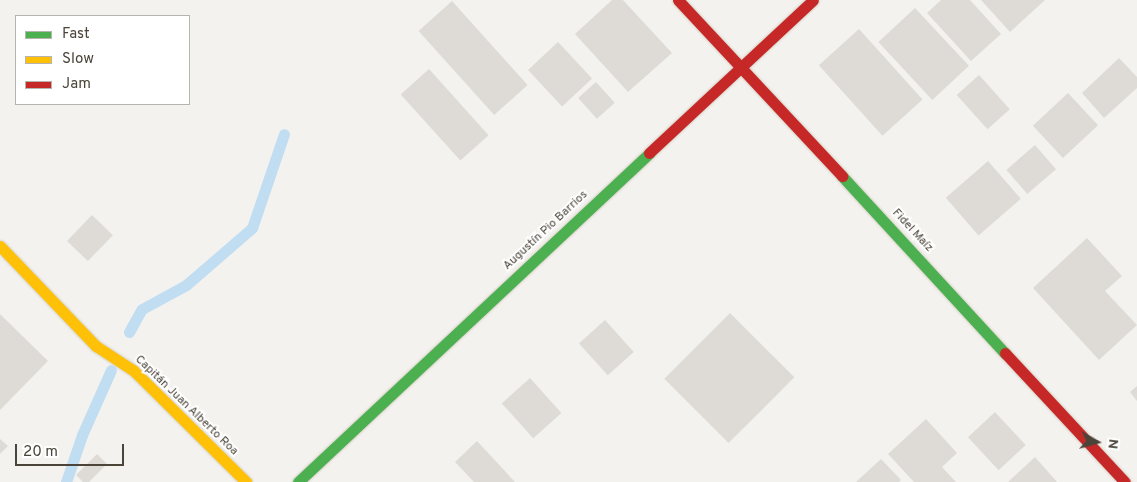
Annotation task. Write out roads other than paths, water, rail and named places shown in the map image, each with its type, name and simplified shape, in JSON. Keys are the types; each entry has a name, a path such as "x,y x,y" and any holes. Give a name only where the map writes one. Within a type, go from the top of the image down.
{"street":[{"name":"Fidel Maíz","path":"678,0 1125,482"},
{"name":"Augustín Pio Barrios","path":"298,482 813,0"},
{"name":"Capitán Juan Alberto Roa","path":"0,246 96,346 134,371 246,482"}],"waterway":[{"path":"129,332 142,309 186,285 252,228 284,134"},
{"path":"66,482 82,435 111,370"}]}
